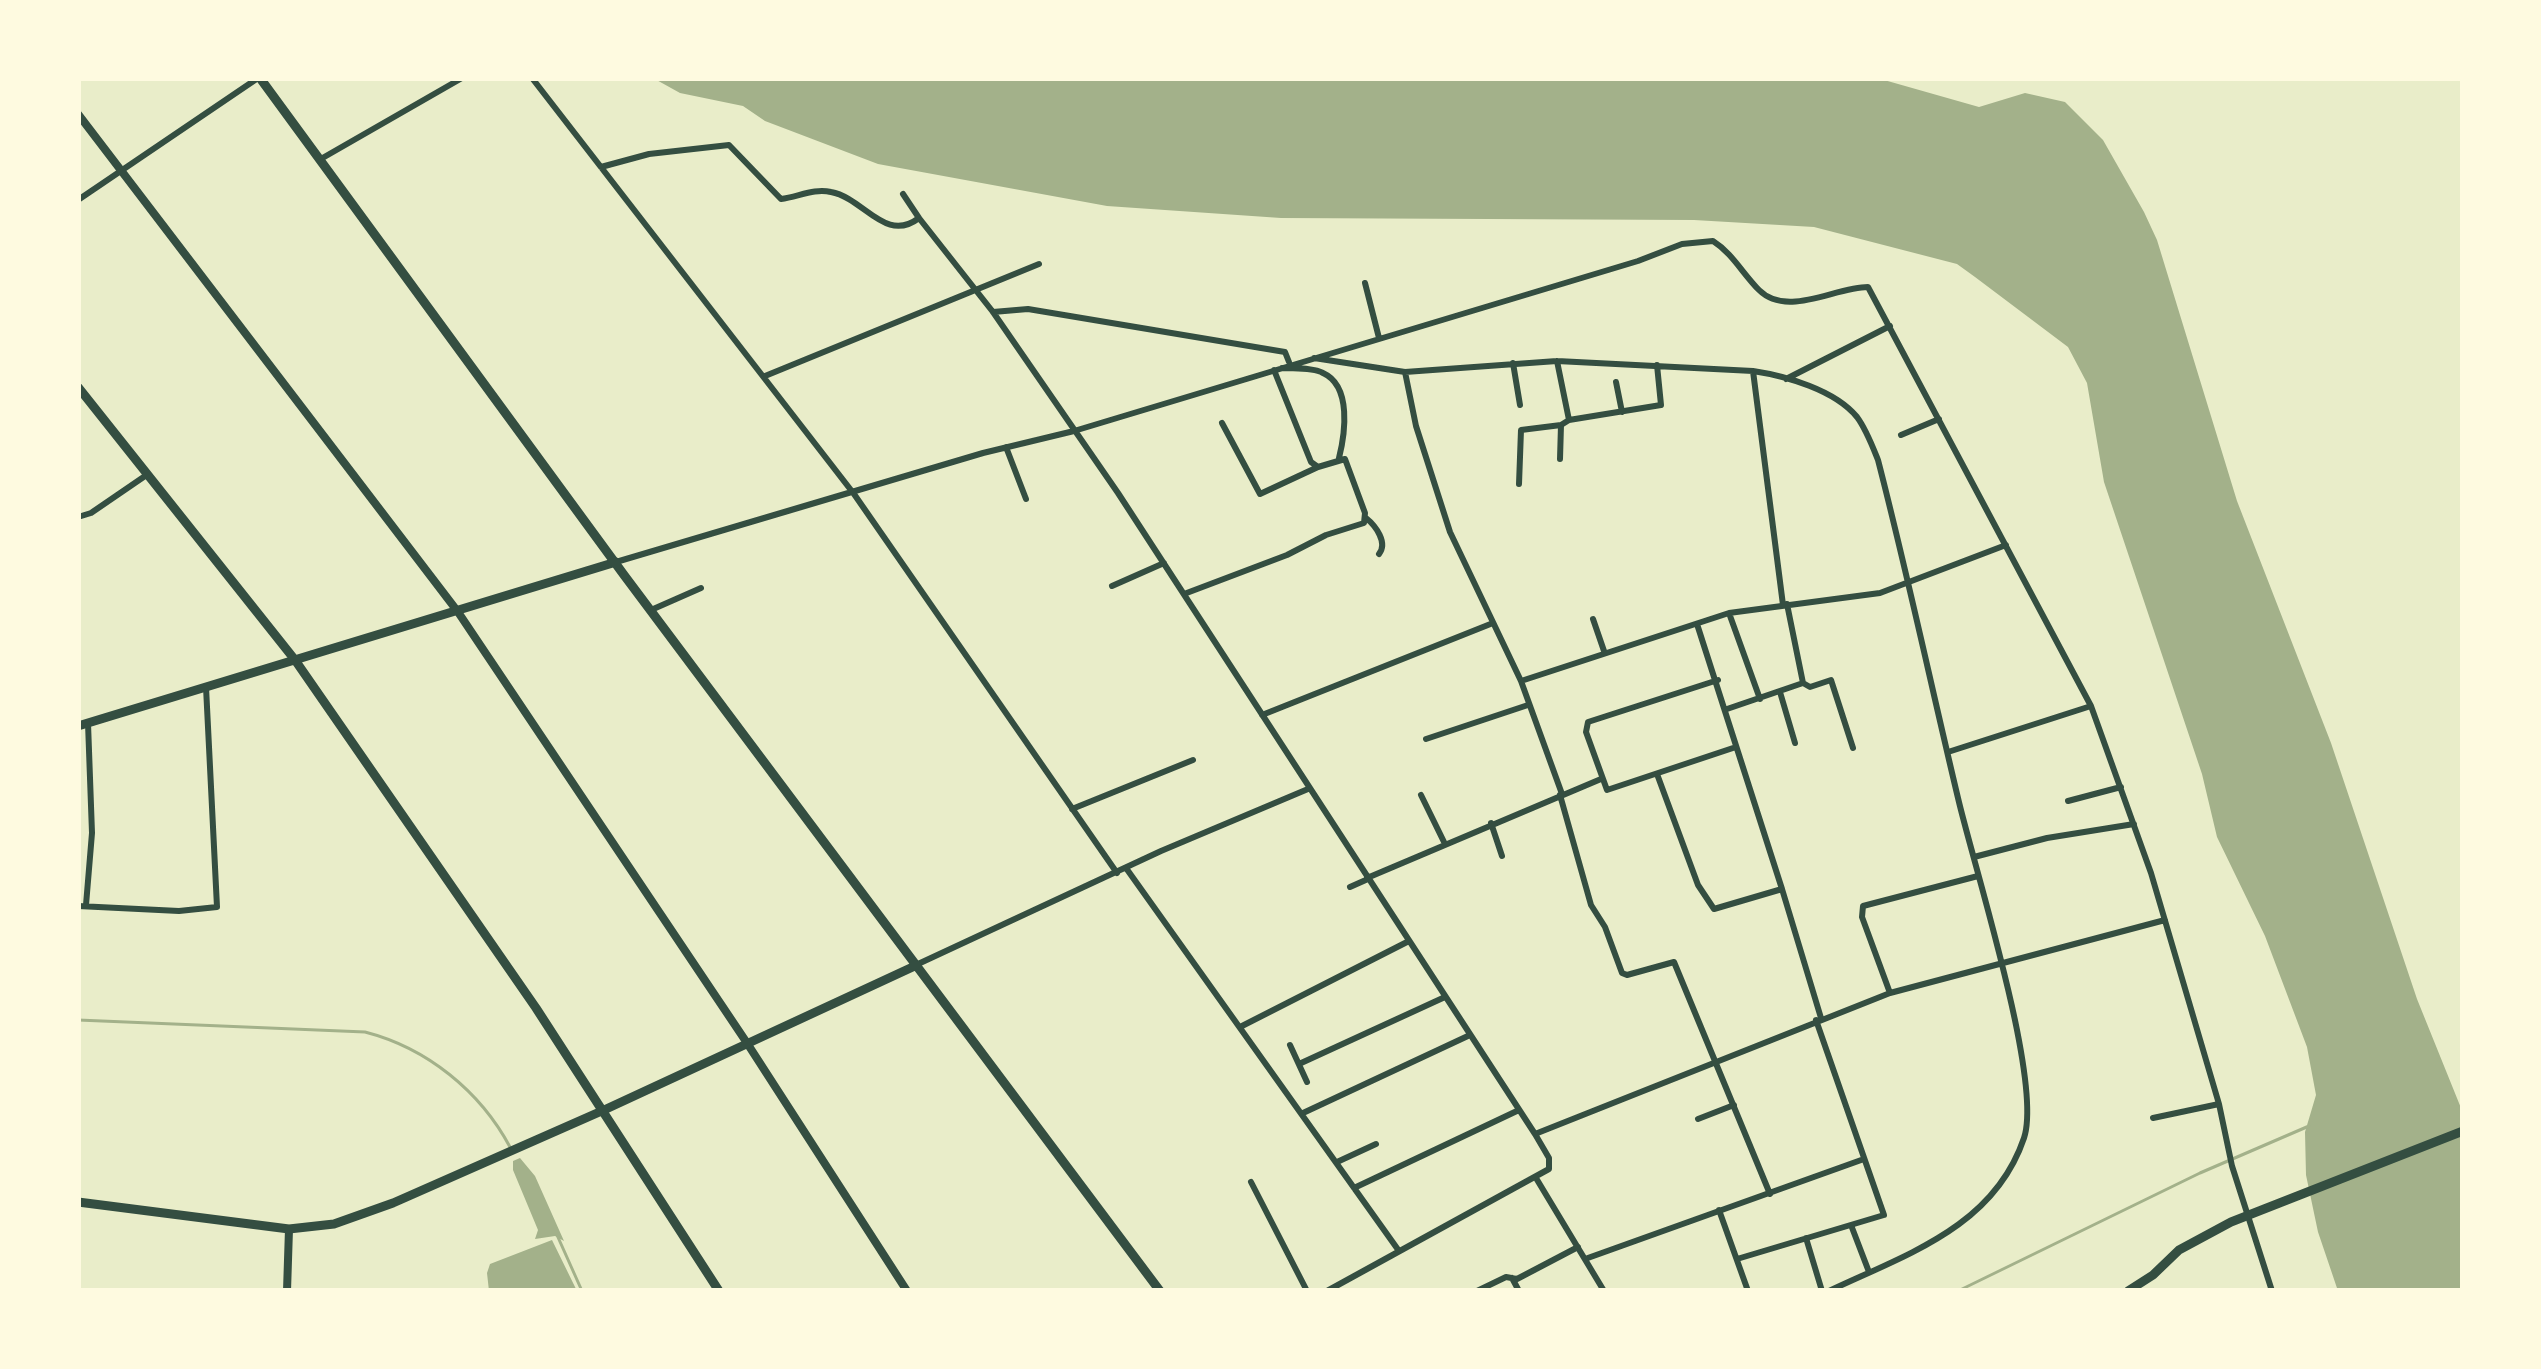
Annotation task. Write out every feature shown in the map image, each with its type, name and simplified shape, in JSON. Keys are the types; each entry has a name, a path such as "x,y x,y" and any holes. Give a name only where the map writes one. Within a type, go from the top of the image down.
{"main road":[{"path":"259,78 1160,1291"},
{"path":"78,386 295,660 604,1110 719,1291"},
{"path":"83,725 616,562"},
{"path":"78,1202 289,1229 334,1224 393,1203 604,1110 916,964"},
{"path":"2128,1291 2179,1250 2231,1222 2463,1131"}],"street":[{"path":"78,200 259,78"},
{"path":"319,160 462,78"},
{"path":"532,78 854,494 1118,872"},
{"path":"78,114 458,612 907,1291"},
{"path":"601,167 649,154 729,145 781,199 825,190 851,200 889,227 909,226 919,218"},
{"path":"903,194 993,312 1164,563 1520,1110 1550,1164 1536,1178 1327,1291"},
{"path":"616,562 1074,431 1693,242 1713,241 1721,246 1763,296 1775,301 1805,300 1868,286 2091,706 2165,920 2219,1104 2231,1166 2272,1291"},
{"path":"764,376 1040,264"},
{"path":"1365,283 1379,338"},
{"path":"993,312 1028,309 1235,342 1285,352 1290,362 1280,368"},
{"path":"1786,379 1889,326"},
{"path":"1310,358 1405,372 1557,361 1753,371 1825,394 1848,408 1864,428 1878,460 2000,963 2027,1107 2024,1137 2002,1182 1977,1212 1942,1238 1826,1291 1806,1238"},
{"path":"1557,361 1565,422 1560,459"},
{"path":"1513,363 1520,405"},
{"path":"1519,484 1521,430 1661,405 1657,364"},
{"path":"1280,368 1316,371 1330,378 1344,409 1339,458"},
{"path":"1280,368 1308,454 1318,466"},
{"path":"1753,371 1785,604 1803,682 1810,687 1831,680 1853,748"},
{"path":"1405,372 1416,426 1450,532 1521,681 1561,795 1591,905 1626,976 1674,962 1770,1194"},
{"path":"1616,382 1622,412"},
{"path":"1901,435 1940,419"},
{"path":"1222,422 1260,494 1318,466 1345,459 1366,518 1382,544 1379,554"},
{"path":"1006,447 1026,499"},
{"path":"78,517 148,474"},
{"path":"1184,594 1364,523 1366,518"},
{"path":"1521,681 1729,613 1880,592 2006,545"},
{"path":"1112,586 1164,563"},
{"path":"651,610 701,588"},
{"path":"1729,613 1760,699"},
{"path":"1593,619 1604,651"},
{"path":"1262,715 1494,622"},
{"path":"1697,625 1884,1215 1737,1259"},
{"path":"1718,680 1588,722 1586,732 1601,779 1610,789 1736,747"},
{"path":"1727,710 1803,682"},
{"path":"83,725 92,833 82,906 193,911 217,907 206,687"},
{"path":"1780,692 1795,743"},
{"path":"1426,740 1528,705"},
{"path":"1948,752 2091,706"},
{"path":"1072,809 1193,760"},
{"path":"1657,774 1698,885 1714,909 1782,890"},
{"path":"1350,887 1444,842 1601,779"},
{"path":"2068,801 2121,787"},
{"path":"916,964 1308,789"},
{"path":"1421,794 1444,842"},
{"path":"1491,823 1502,856"},
{"path":"1974,857 2047,838 2134,824"},
{"path":"1126,868 1399,1251"},
{"path":"1890,993 1862,917 1863,906 1978,875"},
{"path":"1535,1134 1890,993 2165,920"},
{"path":"1242,1026 1409,941"},
{"path":"1299,1064 1445,997"},
{"path":"1303,1113 1470,1035"},
{"path":"1289,1045 1307,1082"},
{"path":"2153,1118 2219,1104"},
{"path":"1698,1119 1733,1105"},
{"path":"1354,1188 1520,1110"},
{"path":"1337,1162 1376,1144"},
{"path":"1586,1258 1865,1159"},
{"path":"1536,1178 1604,1291"},
{"path":"1251,1182 1307,1291"},
{"path":"1719,1210 1748,1291"},
{"path":"1851,1225 1869,1272"},
{"path":"287,1291 289,1229"},
{"path":"1478,1291 1578,1247"},
{"path":"1512,1278 1519,1291"}],"shaded area":[{"path":"653,78 1877,78 1979,107 2025,93 2065,102 2103,140 2157,240 2237,501 2331,743 2417,999 2463,1113 2463,1291 2338,1291 2306,1175 2305,1132 2316,1095 2307,1047 2265,936 2217,837 2202,774 2104,482 2087,383 2068,347 1957,264 1814,227 1694,220 1281,218 1107,206 878,164 765,121 743,106 680,93"},
{"path":"520,1158 535,1176 564,1241 555,1236 535,1239 538,1230 513,1170 513,1161"},
{"path":"552,1240 577,1291 489,1291 490,1264"}],"waterway":[{"path":"78,1020 365,1032 410,1049 449,1074 483,1108 510,1147"},
{"path":"1958,1291 2200,1173 2309,1126"},
{"path":"557,1235 582,1291"}]}
